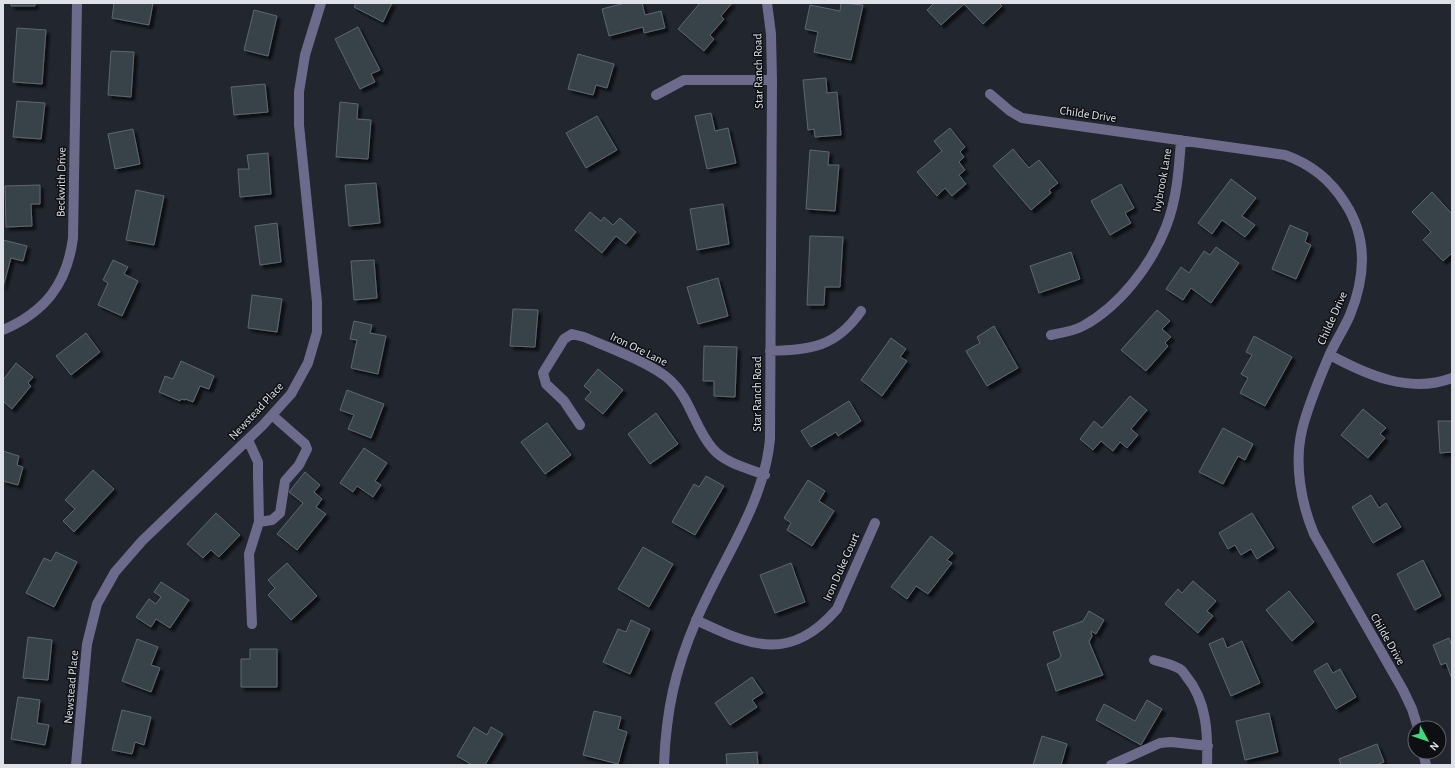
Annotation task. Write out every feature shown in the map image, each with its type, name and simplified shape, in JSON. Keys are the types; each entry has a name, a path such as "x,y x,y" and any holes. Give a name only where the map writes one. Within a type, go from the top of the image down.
{"street":[{"name":"Beckwith Drive","path":"3,330 20,323 54,292 64,275 71,256 73,238 77,3"},
{"name":"Newstead Place","path":"76,765 87,644 97,604 115,572 142,541 248,440 272,415 291,394 308,363 317,332 317,302 299,125 299,99 305,55 321,3"},
{"name":"Star Ranch Road","path":"664,765 667,716 674,679 696,620 758,493 765,475 770,439 772,80 771,34 767,3"},
{"path":"656,95 684,80 772,80"},
{"name":"Childe Drive","path":"990,94 1010,111 1022,118 1285,154 1311,166 1321,174 1341,196 1356,225 1361,243 1363,260 1357,296 1349,317 1330,355 1302,431 1300,471 1306,516 1325,556 1403,690 1415,720"},
{"name":"Ivybrook Lane","path":"1051,335 1082,327 1097,317 1127,289 1151,255 1166,226 1173,202 1182,140"},
{"path":"770,351 800,350 817,347 845,332 862,311"},
{"name":"Iron Ore Lane","path":"580,425 564,401 546,384 543,373 564,339 572,334 584,337 656,369 671,380 688,404 712,449 722,457 765,475"},
{"path":"1330,355 1356,370 1394,382 1413,384 1433,383 1452,378"},
{"path":"259,522 272,520 280,513 285,481 299,465 307,449 305,444 272,415"},
{"path":"248,440 258,462 259,522 249,554 252,624"},
{"name":"Iron Duke Court","path":"696,620 734,638 766,646 782,644 808,634 827,621 837,609 875,523"},
{"path":"1154,660 1179,668 1190,680 1200,698 1208,746 1207,765"},
{"path":"1112,765 1160,742 1208,746"}],"building":[{"path":"11,3 35,3 35,6 11,6"},
{"path":"114,3 153,3 149,25 112,18"},
{"path":"356,3 392,3 383,22 354,7"},
{"path":"625,3 642,3 645,15 661,11 665,28 644,33 643,27 609,36 602,9"},
{"path":"700,3 732,3 721,16 724,19 710,35 714,39 704,51 678,29"},
{"path":"841,3 863,5 851,60 814,52 818,32 805,29 810,5 840,11"},
{"path":"934,3 999,3 1002,6 983,24 964,4 941,25 927,10"},
{"path":"254,10 277,16 268,56 244,50"},
{"path":"358,27 380,70 371,74 375,82 360,89 335,39"},
{"path":"17,28 46,30 42,84 13,82"},
{"path":"111,51 134,52 131,97 108,95"},
{"path":"578,54 614,64 607,88 596,85 593,95 568,89"},
{"path":"826,78 827,93 837,92 841,135 815,137 814,129 808,130 803,80"},
{"path":"265,84 268,112 234,115 231,87"},
{"path":"17,101 45,103 41,139 13,137"},
{"path":"340,102 358,104 357,119 371,120 368,159 336,157"},
{"path":"711,113 715,131 728,128 736,163 707,169 695,116"},
{"path":"597,116 617,150 586,168 566,133"},
{"path":"950,128 965,147 960,152 964,157 959,162 965,170 959,175 966,184 952,196 945,188 937,196 917,172 942,151 934,141"},
{"path":"133,129 140,164 115,169 108,134"},
{"path":"1013,149 1029,168 1039,160 1058,183 1049,190 1051,193 1031,210 993,166"},
{"path":"810,150 829,152 828,165 839,165 835,211 806,209"},
{"path":"268,153 271,194 240,197 238,169 249,169 247,155"},
{"path":"1231,179 1256,198 1242,216 1255,225 1245,237 1222,220 1212,234 1198,223"},
{"path":"376,183 380,223 349,226 345,185"},
{"path":"1121,184 1134,208 1125,213 1131,223 1110,235 1091,201"},
{"path":"40,185 40,204 31,204 32,226 6,227 5,186"},
{"path":"136,190 164,196 154,245 126,240"},
{"path":"1432,192 1452,214 1452,253 1443,261 1423,240 1431,232 1412,212"},
{"path":"723,204 729,244 697,250 690,209"},
{"path":"590,212 601,221 604,217 613,225 620,218 636,232 626,244 616,236 602,253 575,230"},
{"path":"277,223 281,262 260,265 255,226"},
{"path":"1290,225 1308,233 1305,242 1311,245 1296,279 1272,269"},
{"path":"810,236 843,237 840,287 825,287 824,305 807,305"},
{"path":"3,240 27,246 23,261 11,258 3,287"},
{"path":"1216,247 1239,263 1211,303 1191,288 1183,300 1166,289 1181,267 1189,273 1204,251 1210,255"},
{"path":"1071,252 1080,279 1039,293 1030,266"},
{"path":"113,260 128,267 124,274 138,281 122,316 98,305 108,283 103,280"},
{"path":"374,260 377,298 354,300 351,261"},
{"path":"718,278 728,316 698,324 687,287"},
{"path":"252,295 282,299 277,332 248,328"},
{"path":"513,309 538,310 535,347 510,346"},
{"path":"1157,310 1170,321 1162,329 1171,337 1165,343 1168,346 1146,371 1121,350"},
{"path":"354,321 372,325 370,333 386,336 378,374 351,368 357,340 350,339"},
{"path":"994,326 1018,368 987,386 966,351 980,343 977,337"},
{"path":"86,333 100,352 71,375 56,356"},
{"path":"1254,336 1292,357 1265,406 1240,393 1248,378 1241,374 1252,355 1246,352"},
{"path":"891,338 906,349 900,357 907,361 882,396 861,380"},
{"path":"704,346 737,347 735,397 714,396 714,381 703,381"},
{"path":"181,361 214,376 209,389 200,386 193,402 185,399 181,399 180,401 159,392 165,376 173,379"},
{"path":"16,363 33,377 28,383 31,386 12,409 3,401 3,380"},
{"path":"598,369 623,390 603,414 585,399 591,392 584,386"},
{"path":"347,390 384,404 371,438 348,429 354,415 340,410"},
{"path":"1130,396 1147,410 1131,429 1138,435 1127,448 1120,442 1113,451 1101,441 1093,450 1080,439 1094,421 1102,428"},
{"path":"849,401 861,421 838,436 836,432 811,447 801,431"},
{"path":"1363,409 1386,428 1380,434 1385,438 1368,458 1341,435"},
{"path":"656,413 678,444 650,464 628,434"},
{"path":"1438,421 1452,421 1452,452 1440,453"},
{"path":"547,423 571,455 545,474 521,442"},
{"path":"1223,428 1253,444 1245,460 1238,456 1223,484 1199,472"},
{"path":"364,448 387,463 375,481 381,485 373,497 357,486 353,492 340,483"},
{"path":"3,451 19,456 17,465 23,467 18,485 3,481"},
{"path":"93,470 114,489 74,532 63,521 75,509 65,500"},
{"path":"305,472 320,485 314,492 322,499 316,507 326,514 297,550 277,534 303,503 289,492"},
{"path":"706,476 724,486 695,535 672,522 694,484 699,487"},
{"path":"808,480 825,491 819,501 834,511 812,546 787,530 791,523 784,518"},
{"path":"1371,495 1379,508 1386,503 1401,527 1373,543 1352,507"},
{"path":"216,513 240,535 219,557 211,550 203,558 187,544"},
{"path":"1252,513 1274,548 1257,559 1251,549 1241,555 1235,545 1228,549 1219,533"},
{"path":"931,536 953,553 947,560 952,563 928,594 916,586 907,599 891,587"},
{"path":"643,547 673,564 649,607 618,589"},
{"path":"56,552 77,562 54,607 26,593 44,558 51,561"},
{"path":"1423,560 1441,596 1415,610 1397,574"},
{"path":"287,563 317,596 291,620 268,595 275,588 268,580"},
{"path":"791,563 805,602 775,613 760,575"},
{"path":"1193,581 1216,601 1207,611 1213,616 1198,633 1165,604 1178,589 1182,593"},
{"path":"161,582 189,600 170,628 156,619 151,627 136,617 149,599 156,604 161,597 154,592"},
{"path":"1289,591 1314,622 1292,641 1266,610"},
{"path":"1089,611 1104,620 1096,634 1091,631 1092,636 1089,642 1103,675 1056,691 1047,664 1059,659 1061,656 1053,632 1083,621"},
{"path":"631,620 650,629 630,674 603,662 618,629 626,632"},
{"path":"28,637 52,640 48,680 23,678"},
{"path":"1223,638 1227,648 1242,641 1260,683 1231,696 1209,644"},
{"path":"1449,638 1452,646 1452,679 1446,663 1441,665 1433,645"},
{"path":"137,639 158,647 151,665 160,668 151,692 122,681"},
{"path":"250,649 277,649 277,687 241,687 241,659 250,659"},
{"path":"1327,663 1333,673 1340,669 1356,697 1336,709 1314,671"},
{"path":"752,677 763,693 752,700 757,707 730,725 715,703"},
{"path":"18,697 40,700 37,723 49,725 45,745 11,739"},
{"path":"1147,700 1162,709 1141,745 1096,720 1104,704 1135,721"},
{"path":"122,710 151,717 144,745 135,742 132,754 112,750"},
{"path":"594,711 621,717 618,729 627,732 618,764 583,755"},
{"path":"1269,713 1278,752 1245,760 1236,721"},
{"path":"474,727 487,735 491,727 503,734 485,765 472,765 457,756"},
{"path":"1042,736 1067,744 1061,765 1033,765"},
{"path":"1377,744 1384,762 1376,765 1341,765 1339,759"},
{"path":"757,752 758,765 727,765 726,754"}]}
